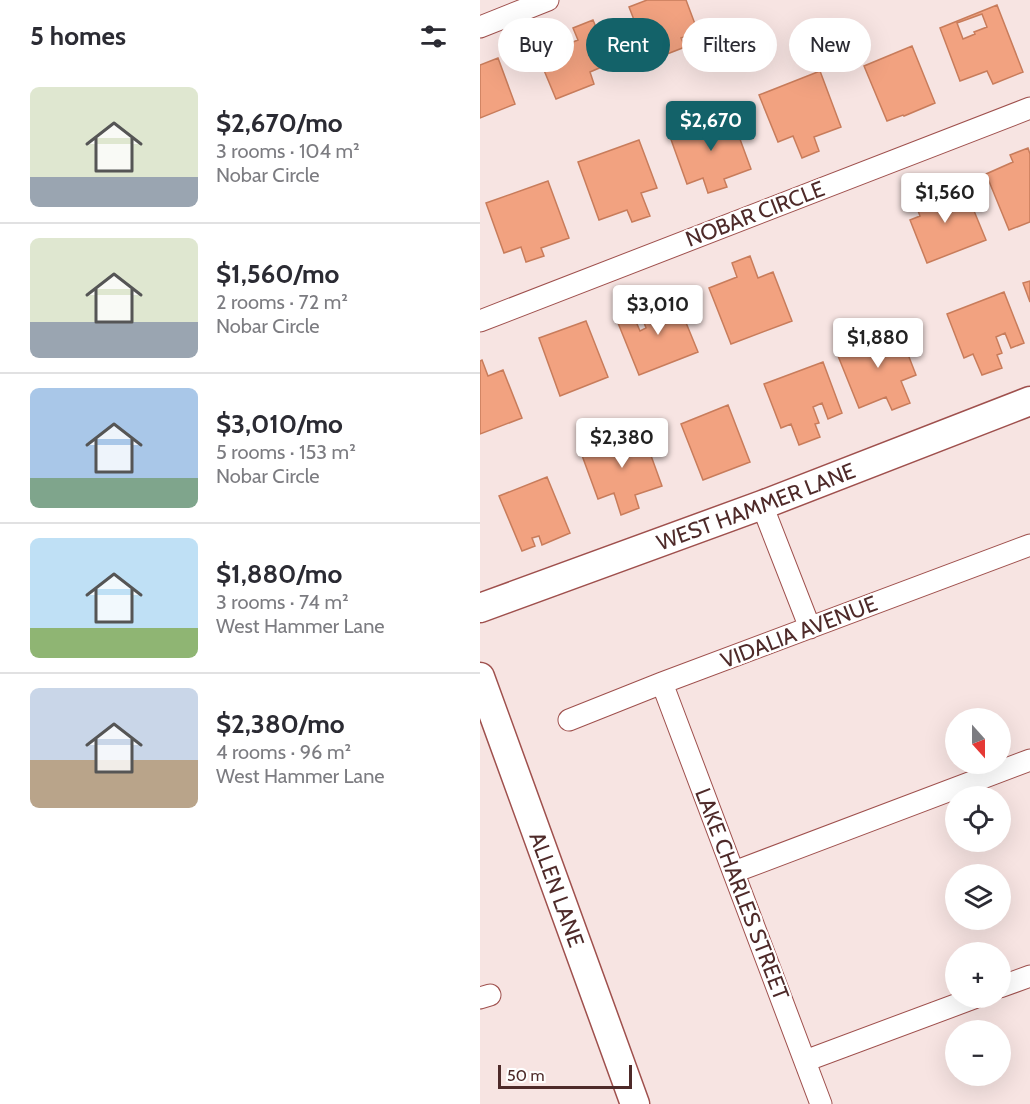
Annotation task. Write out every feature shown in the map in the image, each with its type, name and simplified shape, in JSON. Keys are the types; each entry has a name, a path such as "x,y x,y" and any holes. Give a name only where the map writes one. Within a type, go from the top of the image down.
{"street":[{"path":"480,27 548,0"},
{"name":"NOBAR CIRCLE","path":"480,321 1030,108"},
{"name":"WEST HAMMER LANE","path":"480,608 762,505 1030,401"},
{"path":"762,505 810,628"},
{"name":"VIDALIA AVENUE","path":"569,720 1030,544"},
{"name":"ALLEN LANE","path":"480,677 635,1104"},
{"name":"LAKE CHARLES STREET","path":"662,683 821,1104"},
{"path":"734,872 1030,760"},
{"path":"1011,983 1030,976"},
{"path":"805,1061 947,1008"}],"building":[{"path":"647,0 686,0 693,18 682,18 682,48 670,53 670,18 633,18 629,7"},
{"path":"997,5 1023,72 993,84 987,71 960,81 940,28","holes":["982,14 987,27 963,39 957,23"]},
{"path":"586,23 586,72 590,72 594,84 556,99 545,72 574,72 574,42 578,40 574,28"},
{"path":"912,46 935,103 887,121 867,72 871,72 871,63"},
{"path":"498,58 498,72 503,72 515,104 480,118 480,65"},
{"path":"820,72 841,127 814,137 819,151 802,158 793,136 778,142 759,95"},
{"path":"730,112 751,169 724,179 727,187 708,193 703,178 687,184 669,134"},
{"path":"639,140 657,188 641,193 650,216 632,222 627,210 599,220 578,162"},
{"path":"1028,148 1030,154 1030,222 1009,230 986,174 1013,162 1010,155"},
{"path":"548,181 569,238 541,248 544,256 526,262 521,247 504,253 486,203"},
{"path":"931,187 936,198 948,194 949,196 965,189 986,240 927,263 910,220 920,216 912,195"},
{"path":"750,256 758,278 773,272 792,321 731,344 709,288 737,277 732,263"},
{"path":"1030,281 1030,302 1023,283"},
{"path":"662,291 670,312 680,308 698,352 639,375 618,323 634,317 640,331 646,328 640,312 648,309 643,298"},
{"path":"1004,292 1024,343 1011,348 1005,333 996,337 1002,353 997,355 1002,368 982,375 973,354 964,358 947,314"},
{"path":"586,321 608,377 560,396 539,338"},
{"path":"897,326 916,375 901,381 910,403 892,410 886,397 859,408 836,351"},
{"path":"482,360 488,376 503,370 522,418 480,434 480,361"},
{"path":"823,362 842,413 828,419 822,403 813,407 819,423 815,424 820,437 799,445 791,424 781,428 764,384"},
{"path":"728,405 750,462 703,480 681,424"},
{"path":"641,428 662,486 635,495 639,508 621,515 614,493 598,499 580,450"},
{"path":"547,477 570,533 542,545 539,536 532,538 535,546 522,551 499,496"}]}
